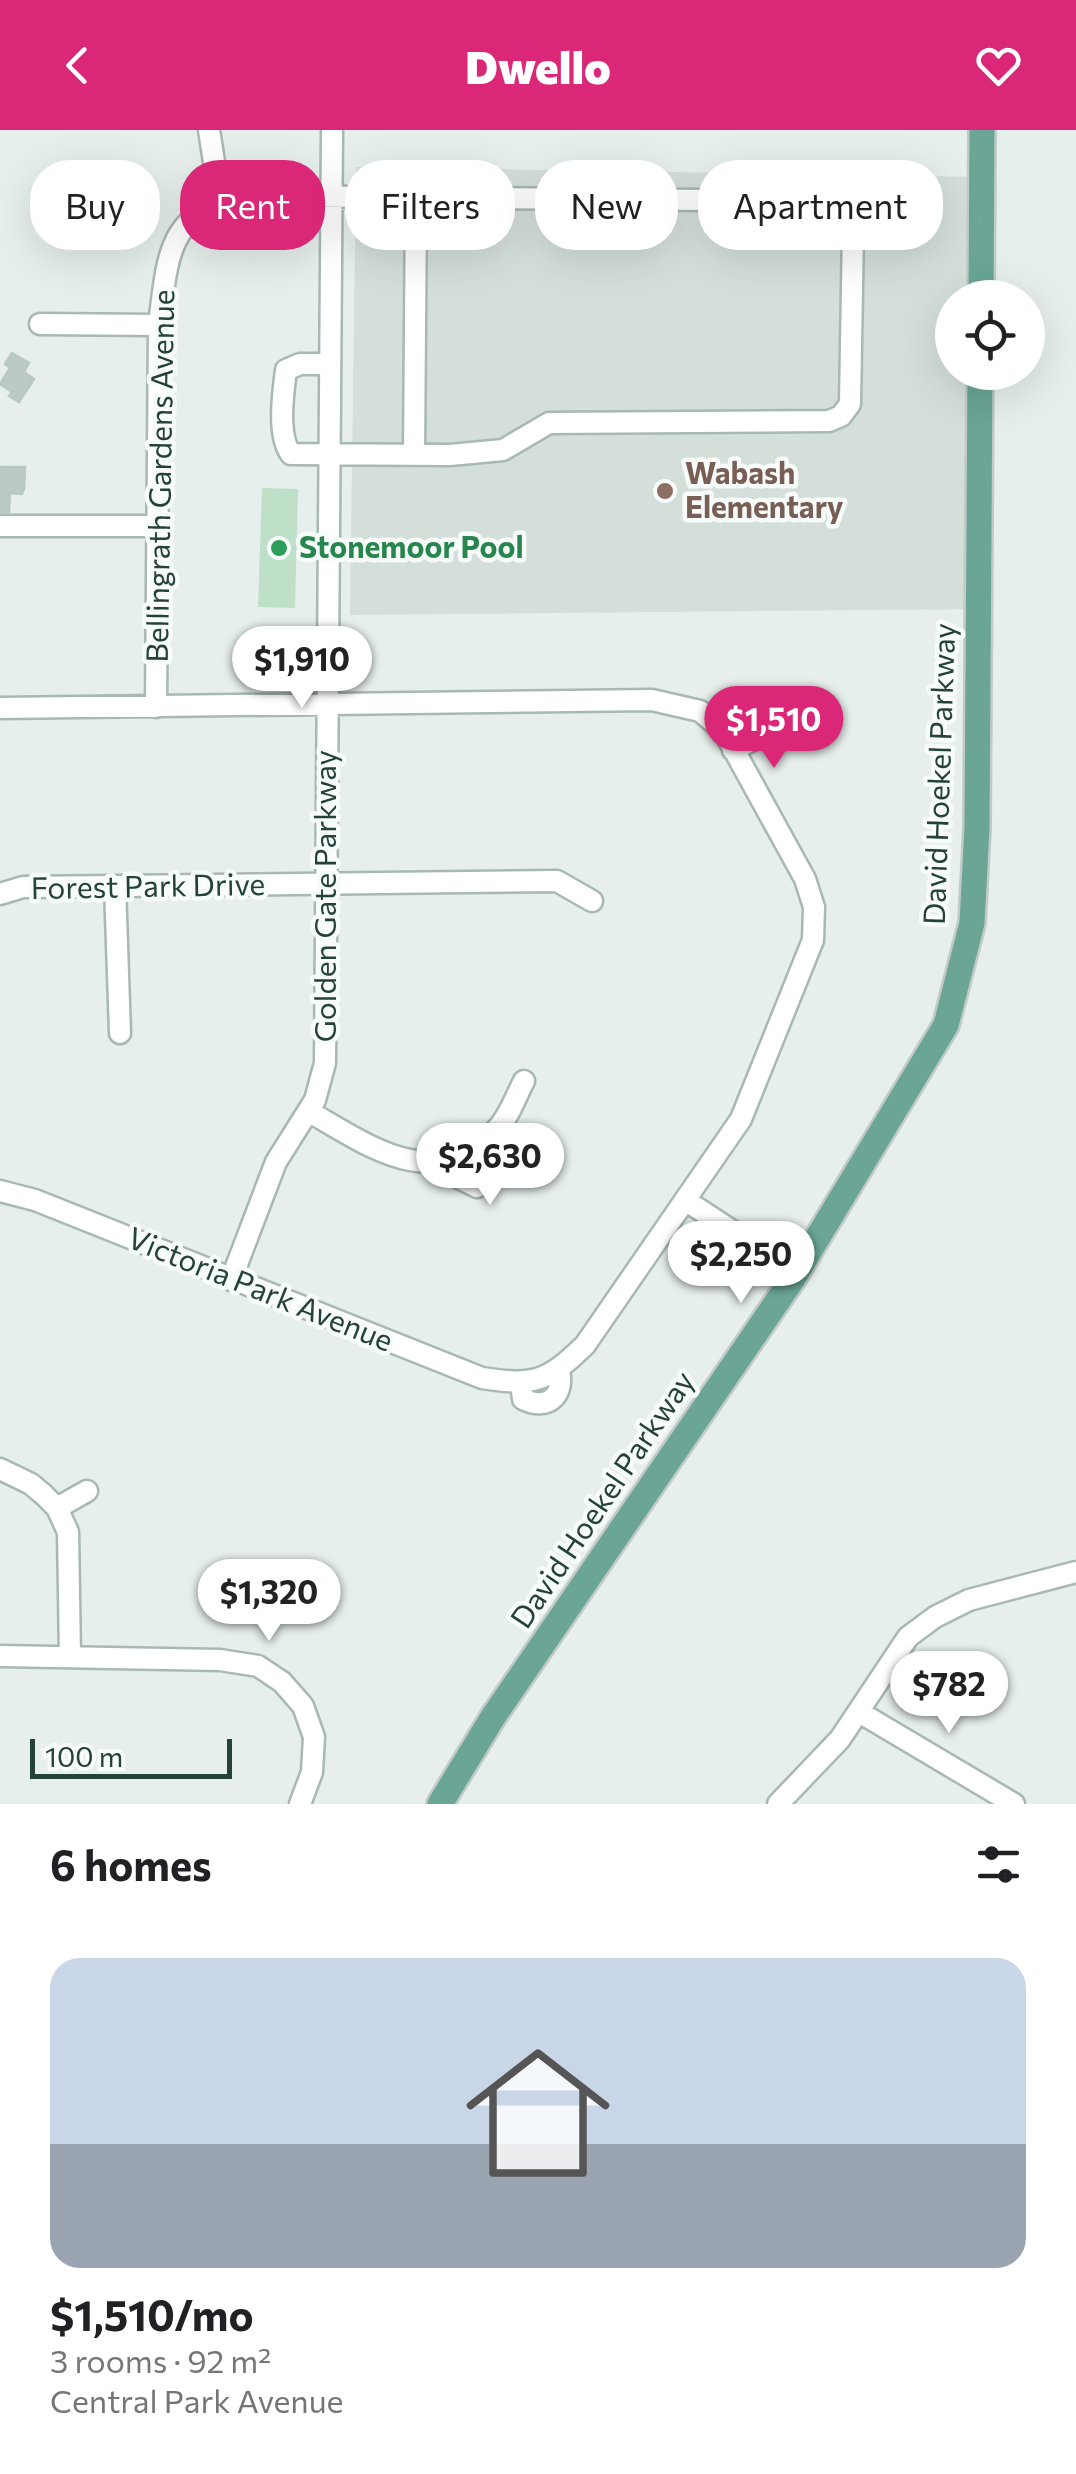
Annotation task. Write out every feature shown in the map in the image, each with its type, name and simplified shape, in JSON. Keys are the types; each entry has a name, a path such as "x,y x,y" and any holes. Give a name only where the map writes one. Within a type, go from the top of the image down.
{"main road":[{"path":"980,280 982,130"},
{"name":"David Hoekel Parkway","path":"440,1804 483,1732 795,1272 946,1025 972,923 977,828 980,390"}],"street":[{"path":"209,130 214,160"},
{"name":"Golden Gate Parkway","path":"230,1280 276,1162 315,1100 325,1063 332,130"},
{"path":"325,196 345,196"},
{"path":"330,364 300,364 286,370 284,432 285,444 292,454 414,456 503,450 549,423 829,421 840,416 850,404 853,230 848,214 835,203 515,199"},
{"name":"Bellingrath Gardens Avenue","path":"156,707 160,325 165,274 173,242 180,233"},
{"path":"414,456 416,250"},
{"path":"40,324 160,325"},
{"path":"0,526 158,526"},
{"name":"Victoria Park Avenue","path":"0,708 652,700 700,712 722,730 805,880 814,907 813,940 740,1119 585,1345 558,1371 536,1382 521,1384 482,1378 35,1200 0,1191"},
{"path":"734,750 808,712"},
{"name":"Forest Park Drive","path":"0,894 23,887 557,881 592,900"},
{"path":"115,886 120,1033"},
{"path":"308,1111 406,1162 438,1163 471,1149 499,1127 524,1081"},
{"path":"446,1160 451,1174 477,1187 486,1181 490,1168 484,1139"},
{"path":"685,1200 795,1272"},
{"path":"0,1469 31,1484 57,1508 68,1532 70,1657"},
{"path":"57,1508 87,1490"},
{"path":"778,1804 840,1740 908,1637 935,1616 969,1600 1076,1572"},
{"path":"0,1656 220,1660 258,1666 282,1682 303,1706 314,1737 312,1772 300,1804"},
{"path":"859,1712 1004,1802"}],"shaded area":[{"name":"Wabash Elementary","path":"515,170 535,170 535,250 678,250 678,172 698,172 698,250 943,250 943,176 982,177 981,280 935,280 935,390 980,390 978,609 350,615 355,250 515,250"}],"green space":[{"name":"Stonemoor Pool","path":"262,488 298,489 295,608 258,607"}],"building":[{"path":"12,353 29,363 24,372 34,379 19,402 0,384 10,368 5,364"},
{"path":"0,467 25,467 24,489 22,494 10,493 9,512 0,512"}],"place":[{"name":"Wabash Elementary","path":"665,491"},
{"name":"Stonemoor Pool","path":"279,548"}]}
